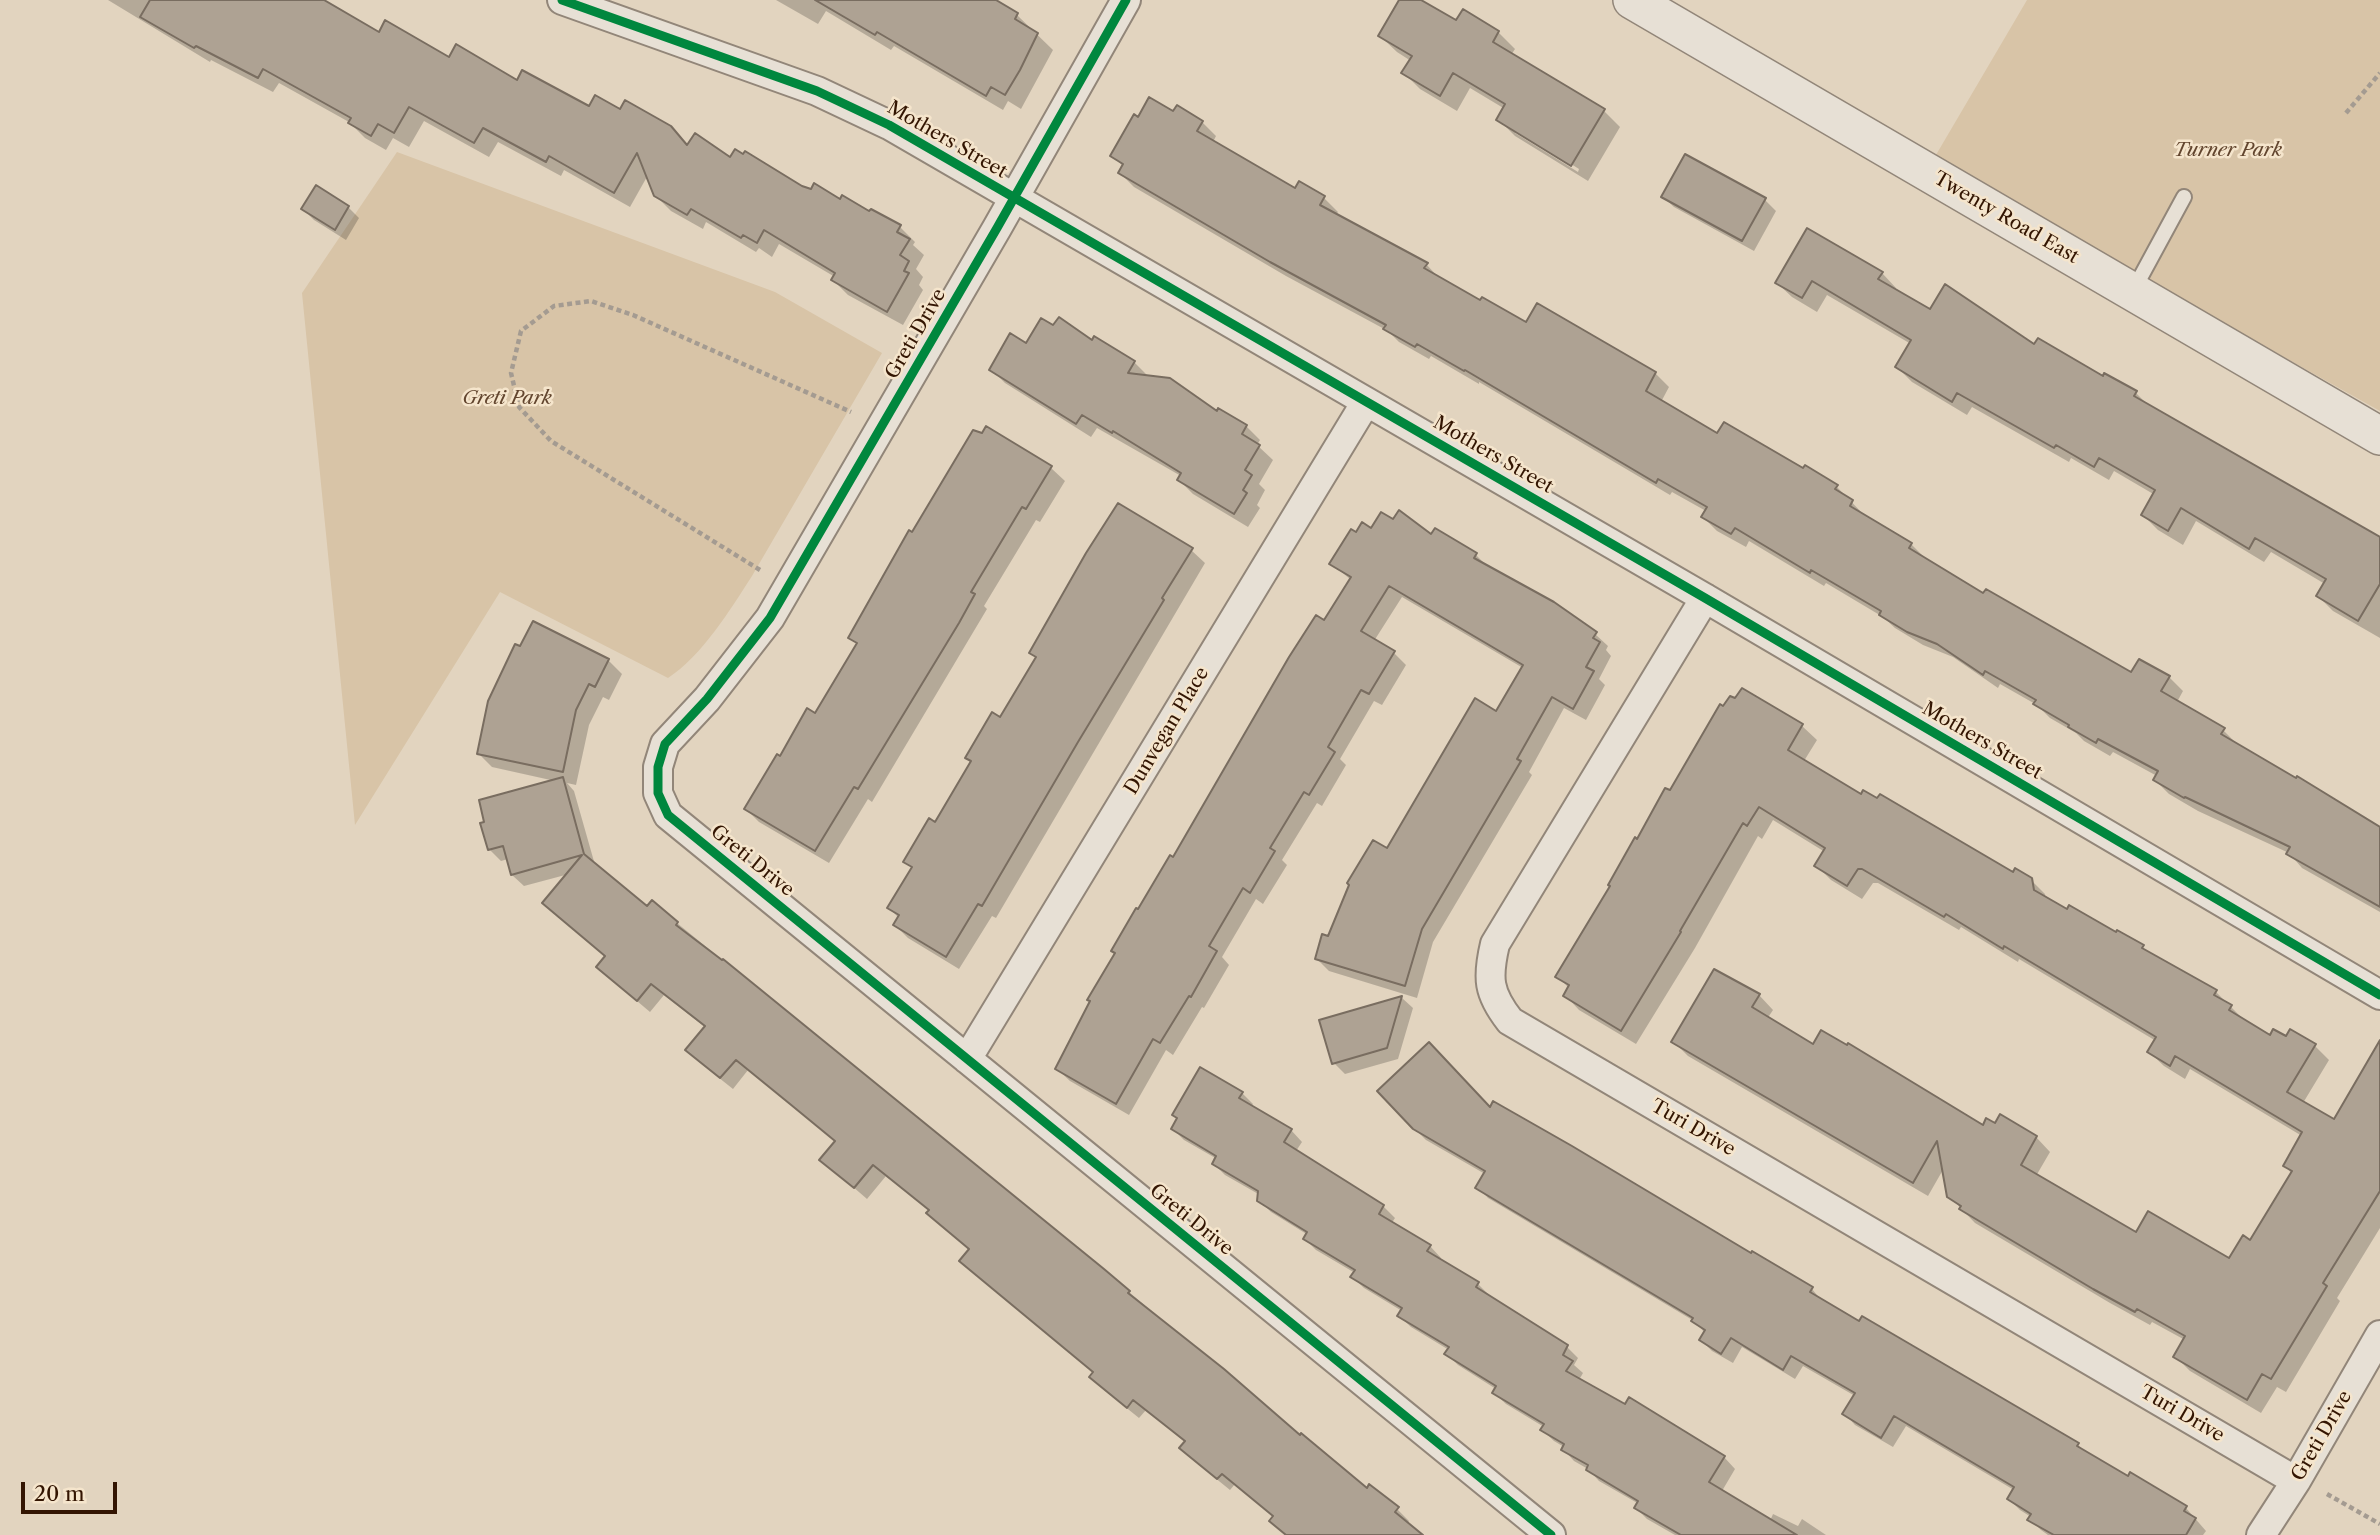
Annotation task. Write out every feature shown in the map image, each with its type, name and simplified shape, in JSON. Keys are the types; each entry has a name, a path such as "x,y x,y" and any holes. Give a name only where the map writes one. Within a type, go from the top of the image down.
{"street":[{"name":"Mothers Street","path":"562,0 817,91 889,125 1705,598 2380,995"},
{"name":"Greti Drive","path":"1126,0 1014,199 770,618 706,699 665,744 658,767 658,793 668,815 1551,1535"},
{"name":"Twenty Road East","path":"1632,0 2380,436"},
{"name":"Dunvegan Place","path":"967,1059 1366,402"},
{"name":"Turi Drive","path":"1705,598 1495,944 1490,966 1490,988 1498,1006 1510,1021 2296,1481"},
{"name":"Greti Drive","path":"2261,1535 2296,1481 2380,1335"}],"lane":[{"path":"2133,292 2184,197"}],"path":[{"path":"2346,113 2380,73"},
{"path":"760,570 551,441 519,407 511,373 521,331 554,306 591,301 633,315 851,412"},
{"path":"2327,1494 2380,1524"}],"green space":[{"name":"Turner Park","path":"2027,0 2380,0 2380,411 1933,160"},
{"name":"Greti Park","path":"397,152 775,292 882,353 752,576 715,632 680,669 668,678 500,592 355,825 302,293"}],"building":[{"path":"150,0 324,0 379,32 385,20 449,57 456,44 517,80 522,70 589,106 595,95 620,109 625,100 671,126 687,145 695,133 730,157 735,149 743,154 745,151 802,186 811,189 814,183 840,199 842,195 901,225 897,232 910,239 900,255 909,261 904,271 909,273 887,312 831,280 835,273 764,230 757,243 743,235 741,238 691,209 687,215 654,196 637,153 614,193 549,156 546,162 483,128 474,143 409,107 394,133 378,124 371,136 348,123 351,118 263,69 258,78 196,46 194,48 140,17"},
{"path":"815,0 996,0 1018,13 1015,19 1038,33 1005,95 991,87 986,96 877,32 875,35"},
{"path":"1399,0 1421,0 1456,20 1463,9 1499,31 1493,42 1605,109 1571,166 1496,120 1505,104 1453,73 1440,96 1401,73 1412,56 1378,36"},
{"path":"1149,97 1173,111 1177,105 1203,121 1197,131 1295,188 1299,181 1325,196 1320,205 1428,263 1424,268 1480,300 1482,297 1526,322 1537,303 1656,372 1646,391 1717,433 1724,422 1803,468 1805,465 1838,485 1835,489 1853,500 1850,506 1912,543 1909,548 1983,593 1986,589 2131,672 2139,659 2170,676 2161,691 2225,728 2221,734 2296,778 2297,776 2380,827 2380,907 2286,854 2290,847 2184,798 2153,780 2158,771 2098,739 2096,743 2068,727 2069,725 2033,704 2036,700 1985,671 1983,675 1937,644 1907,632 1879,615 1881,611 1811,570 1810,573 1735,528 1731,534 1701,517 1707,507 1658,479 1656,483 1465,370 1383,329 1386,325 1270,262 1118,173 1123,164 1110,156 1134,114 1138,117"},
{"path":"1685,154 1766,198 1742,241 1661,197"},
{"path":"316,185 349,206 335,230 301,209"},
{"path":"1807,228 1883,272 1878,279 1930,309 1945,284 2034,344 2038,338 2103,376 2104,373 2137,391 2134,396 2380,537 2380,584 2358,621 2316,596 2326,579 2255,538 2249,549 2181,508 2168,531 2141,515 2155,490 2099,458 2094,467 2056,445 2054,448 1957,393 1952,402 1895,367 1911,340 1812,281 1802,298 1775,283"},
{"path":"1059,317 1092,340 1094,336 1135,361 1128,373 1170,378 1217,411 1218,408 1247,425 1242,434 1260,445 1245,470 1252,475 1243,490 1247,493 1234,514 1177,480 1181,473 1113,431 1112,433 1082,415 1076,424 989,370 1010,333 1026,343 1041,318 1053,325"},
{"path":"986,426 1052,466 1026,509 1022,507 971,592 975,594 959,623 858,789 854,787 815,851 744,809 777,754 780,756 807,708 815,713 857,643 848,638 909,530 912,532 973,430 982,433"},
{"path":"1118,503 1193,548 982,906 978,904 946,957 893,925 899,915 887,908 912,867 903,862 929,818 935,822 971,761 965,758 992,712 1000,717 1036,657 1029,653"},
{"path":"1399,510 1431,534 1435,528 1477,553 1474,558 1554,602 1597,632 1593,638 1600,642 1586,667 1594,671 1573,709 1552,697 1517,759 1521,761 1422,929 1405,986 1315,959 1322,934 1328,936 1349,885 1347,883 1373,840 1387,848 1475,698 1496,711 1523,665 1389,586 1361,631 1395,651 1369,694 1361,690 1328,747 1335,752 1309,795 1304,792 1270,848 1275,851 1250,893 1243,888 1209,946 1217,951 1191,997 1189,996 1160,1043 1153,1039 1116,1104 1055,1069 1090,1001 1087,1000 1115,953 1111,951 1136,908 1138,909 1170,855 1173,857 1289,657 1316,615 1324,620 1351,577 1329,564 1351,529 1356,532 1362,522 1371,528 1381,512 1393,519"},
{"path":"533,621 609,659 595,687 589,684 576,710 563,772 477,754 488,701 515,644 520,646"},
{"path":"1742,688 1803,724 1788,750 1861,794 1863,790 1877,798 1880,794 2013,872 2015,868 2032,878 2034,890 2067,909 2069,905 2144,945 2142,948 2217,990 2214,995 2232,1005 2229,1010 2270,1035 2273,1029 2286,1036 2290,1029 2316,1044 2287,1092 2334,1119 2380,1040 2380,1191 2323,1283 2327,1286 2271,1379 2262,1374 2247,1400 2173,1357 2185,1336 2137,1309 2135,1312 2093,1289 1959,1209 1961,1206 1947,1197 1937,1141 1913,1183 1671,1042 1714,969 1760,994 1752,1007 1813,1044 1821,1030 1847,1045 1848,1043 1983,1125 1986,1118 1995,1123 2000,1114 2037,1136 2021,1165 2136,1232 2148,1211 2229,1258 2243,1235 2250,1240 2292,1171 2283,1166 2302,1132 2175,1056 2170,1066 2147,1052 2156,1037 2004,946 2003,949 1946,914 1944,917 1862,869 1858,869 1847,886 1814,866 1825,848 1759,807 1747,826 1743,823 1621,1031 1563,996 1569,985 1555,977 1610,886 1608,885 1635,837 1637,839 1665,788 1670,790 1720,704 1723,706 1730,696 1735,698"},
{"path":"563,777 584,854 647,906 652,900 678,922 676,925 723,959 1104,1269 1130,1291 1128,1293 1224,1369 1300,1435 1301,1433 1367,1488 1369,1484 1399,1507 1395,1512 1423,1535 1286,1535 1269,1521 1273,1516 1222,1474 1217,1479 1179,1448 1185,1441 1133,1400 1127,1408 1089,1377 1093,1372 959,1261 969,1249 926,1213 929,1210 873,1165 854,1188 819,1160 835,1141 790,1104 736,1060 720,1078 685,1050 705,1026 651,984 637,1001 596,967 605,956 542,903 582,855 511,875 503,846 488,850 480,823 484,822 479,800"},
{"path":"1402,996 1387,1048 1332,1064 1319,1020"},
{"path":"1429,1042 1490,1107 1493,1101 1572,1146 1813,1287 1810,1292 1859,1321 1862,1316 2079,1443 2077,1446 2128,1476 2130,1472 2187,1506 2184,1511 2196,1518 2186,1535 2054,1535 2027,1520 2031,1514 2007,1499 2014,1487 1894,1416 1881,1438 1842,1414 1855,1393 1791,1356 1783,1370 1731,1338 1721,1354 1699,1340 1705,1330 1691,1321 1693,1318 1475,1188 1485,1171 1413,1129 1377,1091"},
{"path":"1200,1067 1243,1092 1239,1098 1292,1129 1284,1142 1384,1205 1379,1214 1431,1245 1427,1251 1479,1282 1476,1287 1568,1345 1563,1355 1573,1361 1566,1371 1625,1404 1629,1397 1725,1456 1709,1482 1797,1535 1681,1535 1634,1508 1638,1501 1586,1470 1588,1465 1561,1450 1564,1444 1540,1430 1544,1424 1492,1393 1496,1386 1444,1354 1449,1347 1397,1316 1402,1308 1350,1277 1355,1270 1303,1239 1307,1232 1257,1201 1258,1191 1212,1164 1216,1156 1171,1129 1177,1118 1172,1115"}],"cycle path":[{"path":"562,0 817,91 889,125 1705,598 2380,995"},
{"path":"1126,0 770,618 707,699 665,744 658,767 658,793 668,815 1551,1535"}]}
